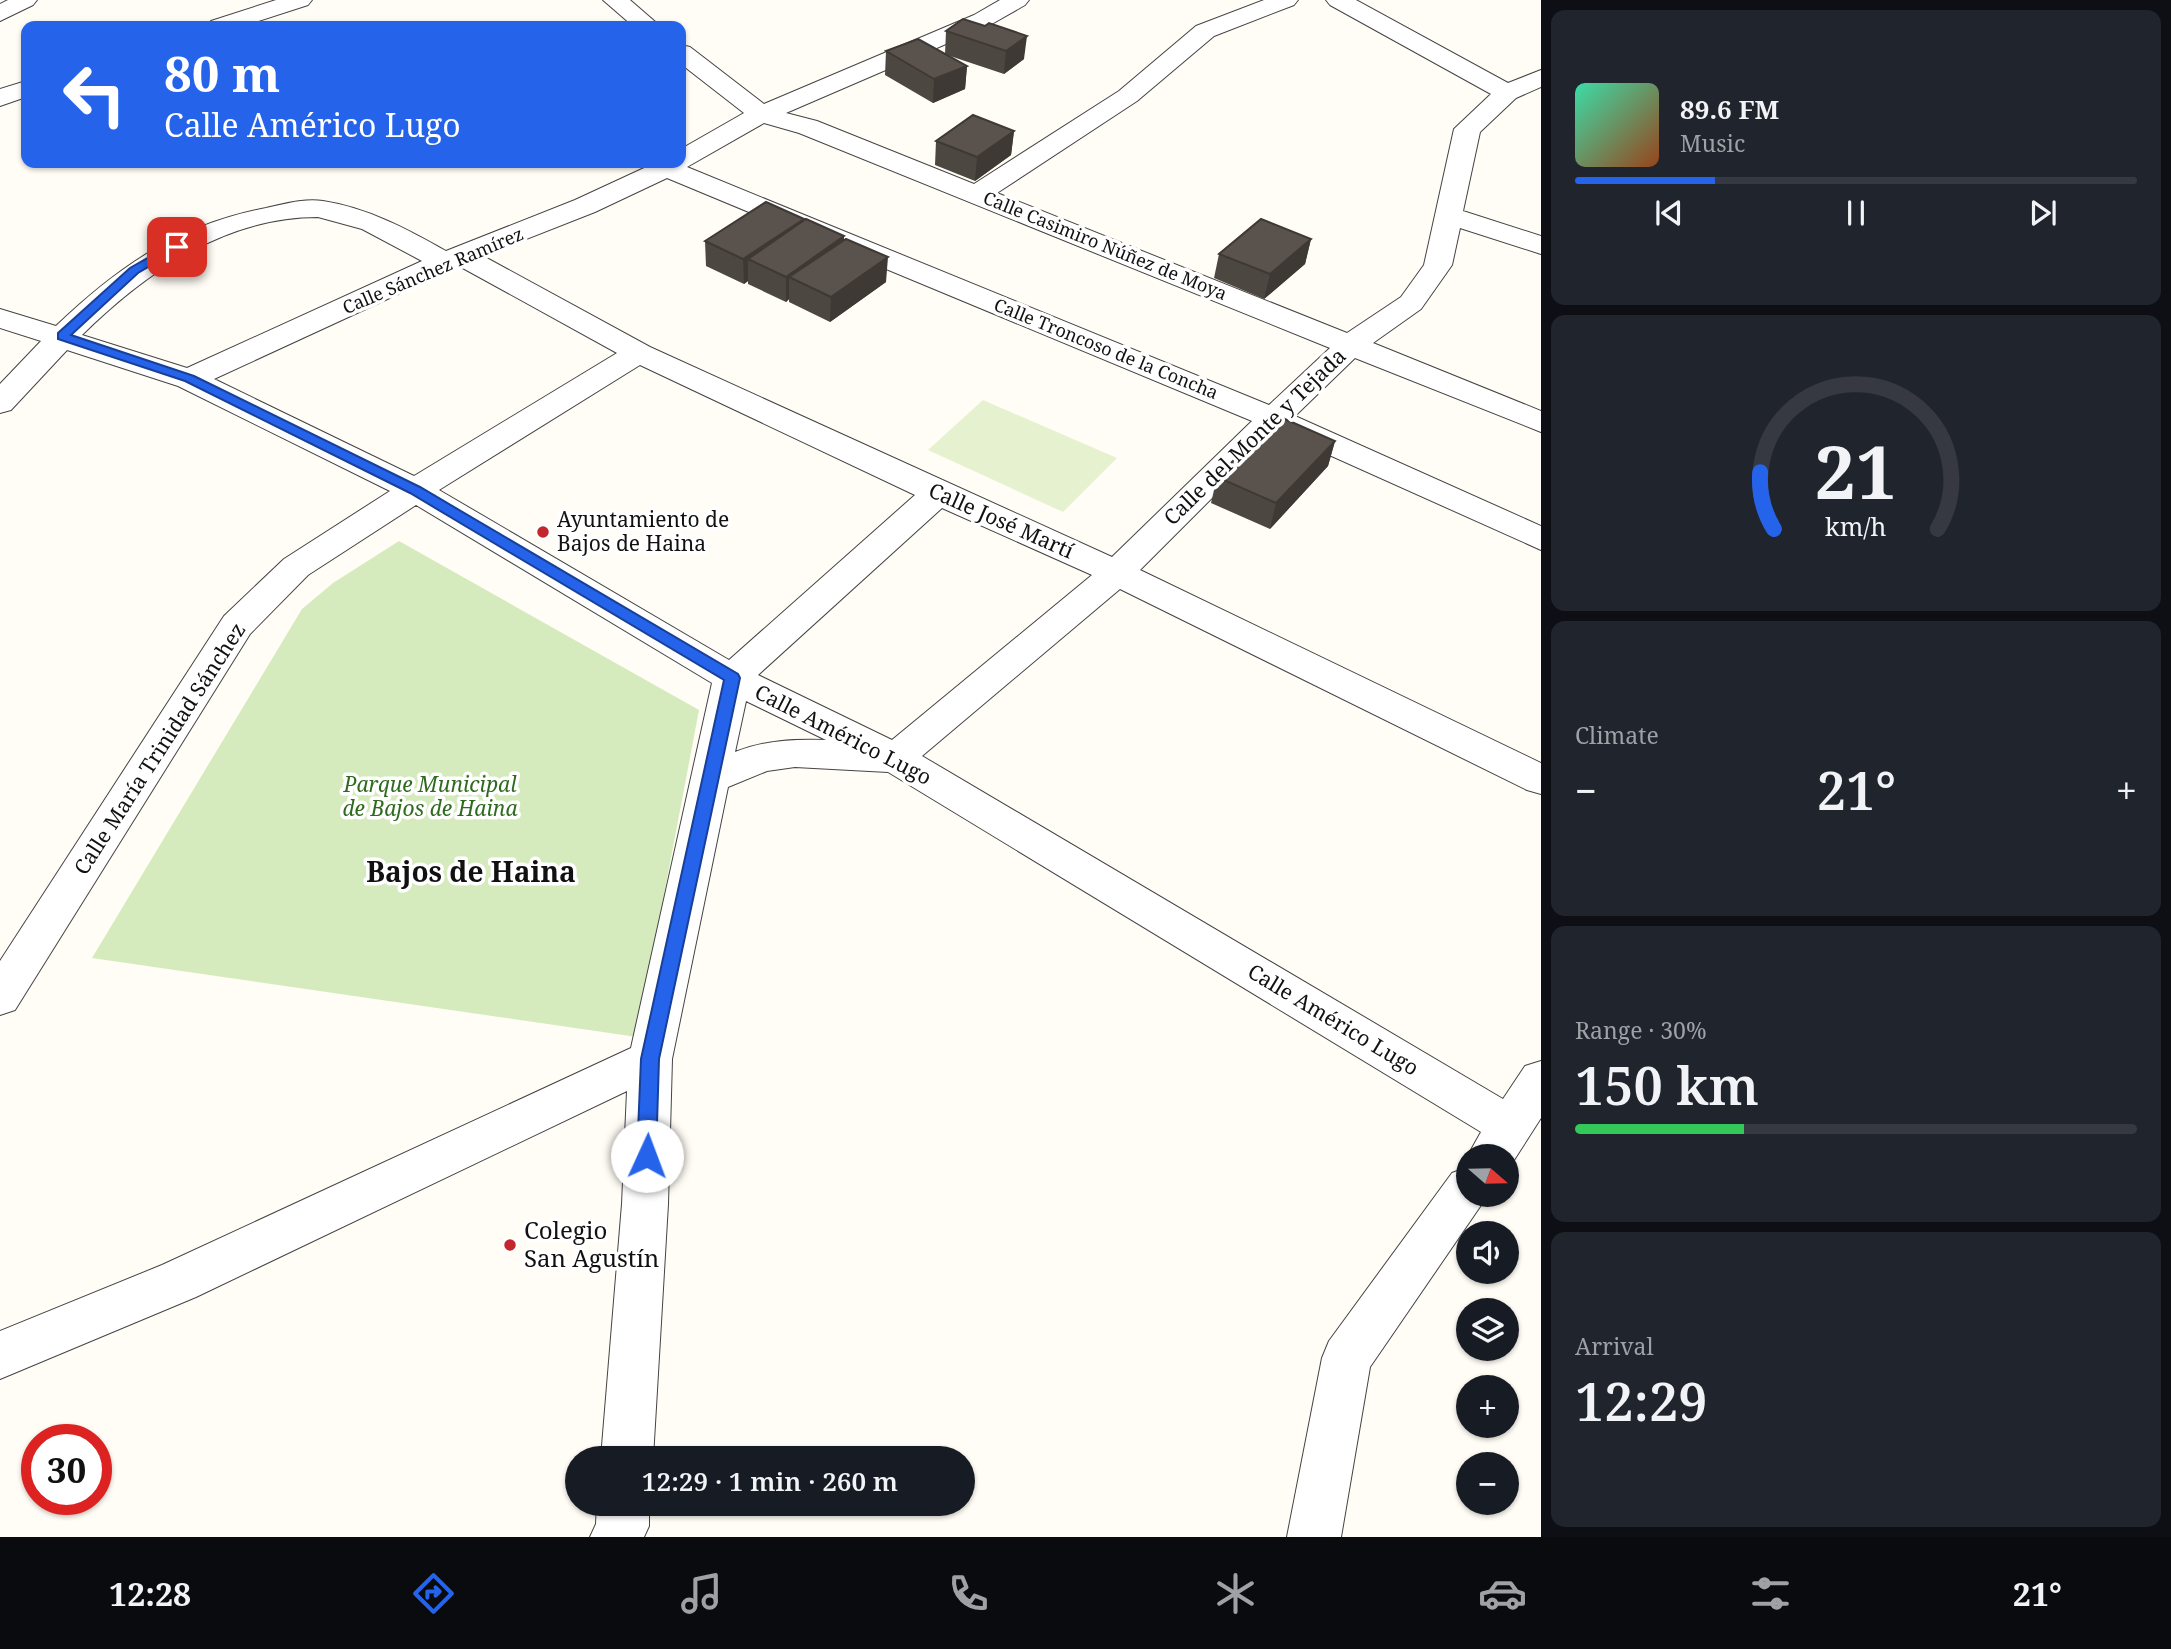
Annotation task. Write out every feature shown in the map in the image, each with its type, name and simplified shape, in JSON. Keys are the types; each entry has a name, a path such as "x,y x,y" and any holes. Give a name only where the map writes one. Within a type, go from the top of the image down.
{"street":[{"path":"0,13 25,0"},
{"path":"235,21 300,0"},
{"path":"615,0 642,21"},
{"name":"Calle Sánchez Ramírez","path":"686,158 761,114 982,20 1017,0"},
{"path":"976,195 1128,96 1205,31 1286,0"},
{"path":"1338,0 1507,93"},
{"name":"Calle Casimiro Núñez de Moya","path":"686,56 761,114 808,127 1541,422"},
{"name":"Calle del Monte y Tejada","path":"895,758 1117,573 1273,418 1352,344 1411,303 1438,265 1467,129 1507,93 1541,78"},
{"path":"0,98 21,91"},
{"name":"Calle Sánchez Ramírez","path":"189,379 454,259 585,206 666,168"},
{"name":"Calle Troncoso de la Concha","path":"684,168 1273,418 1541,539"},
{"name":"Calle José Martí","path":"0,404 62,336 134,271 198,235 261,215 320,208 372,222 454,259 639,353 938,493 1117,573 1541,780"},
{"path":"1450,216 1541,245"},
{"name":"Calle Américo Lugo","path":"0,318 189,379 415,490 732,678 895,758 1501,1142"},
{"name":"Calle María Trinidad Sánchez","path":"0,998 237,625 296,567 415,490 639,353"},
{"path":"627,1446 645,1204 650,1059 732,678 938,493"},
{"path":"711,778 762,757 795,753 895,758"},
{"path":"0,1355 179,1281 650,1059"},
{"path":"1501,1142 1541,1080"},
{"path":"1314,1537 1347,1358 1456,1205"},
{"path":"617,1537 622,1527 622,1516"}],"green space":[{"path":"983,400 1117,458 1063,512 928,450"},
{"name":"Parque Municipal de Bajos de Haina","path":"399,541 699,710 637,1037 92,958 302,609 333,583"}],"building":[{"path":"963,19 985,26 989,23 1027,36 1006,51 946,31"},
{"path":"918,39 967,66 934,79 886,51"},
{"path":"973,115 1014,131 977,157 936,141"},
{"path":"766,202 804,219 743,259 705,241"},
{"path":"806,219 844,236 786,277 748,259"},
{"path":"1261,219 1311,239 1270,274 1219,254"},
{"path":"846,239 888,257 831,297 789,277"},
{"path":"1278,416 1335,441 1276,503 1217,477"}],"place":[{"name":"Ayuntamiento de Bajos de Haina","path":"543,532"},
{"name":"Colegio San Agustín","path":"510,1245"}],"district":[{"name":"Bajos de Haina","path":"471,872"}],"route":[{"path":"177,247 134,271 62,336 189,379 415,490 732,678 650,1059 647,1156"}]}
